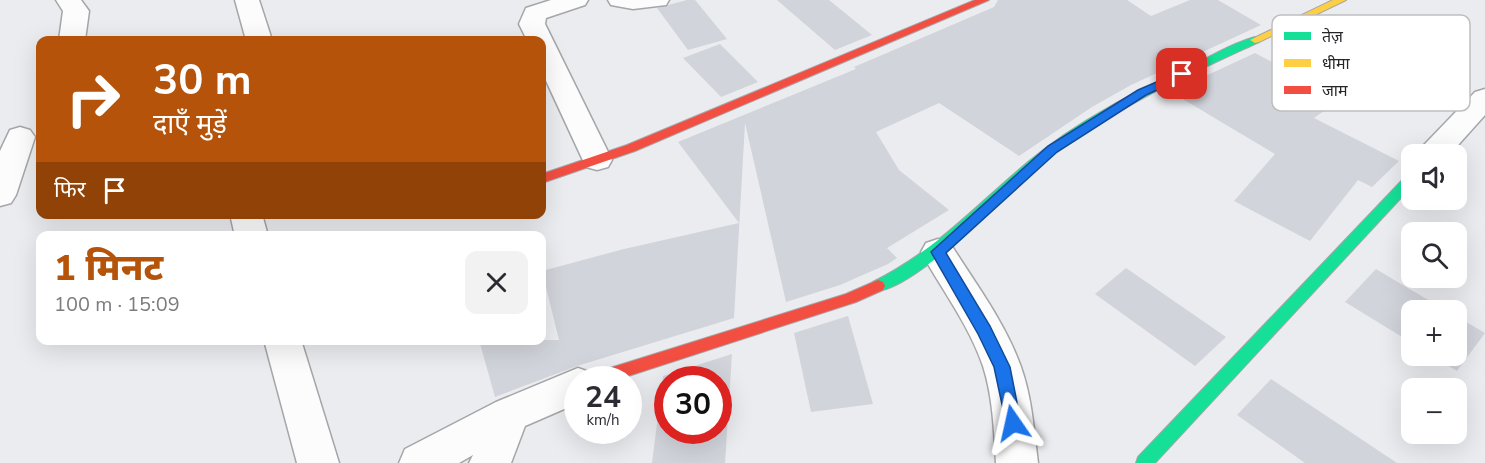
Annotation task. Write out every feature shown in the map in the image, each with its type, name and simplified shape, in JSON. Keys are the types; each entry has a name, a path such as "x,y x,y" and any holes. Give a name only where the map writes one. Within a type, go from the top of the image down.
{"street":[{"path":"68,0 76,11 73,36"},
{"path":"247,0 258,36"},
{"path":"538,36 532,24 535,13 576,0"},
{"path":"620,0 633,2 657,0"},
{"path":"546,178 720,111 984,0"},
{"path":"1309,15 1341,0"},
{"path":"638,366 851,298 900,276 938,252 1053,149 1103,116 1142,93 1272,32"},
{"path":"546,53 597,160"},
{"path":"1441,144 1485,98"},
{"path":"0,195 20,137"},
{"path":"1144,463 1401,189"},
{"path":"938,252 984,330 1002,367 1017,463"},
{"path":"283,345 318,463"},
{"path":"420,463 510,414 564,391"},
{"path":"490,463 510,414"}],"building":[{"path":"695,0 727,39 688,50 657,8"},
{"path":"777,0 829,0 872,35 835,50"},
{"path":"998,0 1127,0 1151,16 1190,0 1218,0 1261,25 1131,85 1092,107 1019,156 939,103 876,132 899,170 949,210 887,248 897,258 888,264 840,285 786,302 745,123 734,318 577,366 564,366 564,371 495,397 480,345 546,345 546,340 559,340 546,287 546,270 624,249 739,223 678,142 856,69 854,67 994,7"},
{"path":"720,44 758,82 721,97 683,58"},
{"path":"1255,53 1272,62 1272,111 1324,111 1314,118 1399,161 1372,187 1358,180 1310,241 1234,201 1275,154 1171,92"},
{"path":"1126,268 1226,337 1195,366 1095,294"},
{"path":"1376,269 1401,284 1401,288 1408,288 1429,300 1401,300 1401,336 1345,302"},
{"path":"848,316 873,404 811,412 794,333"},
{"path":"1467,322 1485,333 1467,357"},
{"path":"732,354 731,366 694,366"},
{"path":"1449,366 1461,366 1457,371"},
{"path":"1271,379 1397,463 1305,463 1237,415"},
{"path":"654,444 726,444 725,463 652,463"}],"traffic: fast":[{"path":"878,286 928,257 1032,166 1077,132 1126,102 1255,40"},
{"path":"1144,463 1401,189"}],"traffic: slow":[{"path":"1309,15 1341,0"},
{"path":"1255,40 1272,32"}],"traffic: jam":[{"path":"546,178 631,148 984,0"},
{"path":"638,366 851,298 878,286"}],"route":[{"path":"1013,423 1002,367 984,330 938,252 1053,149 1142,93 1182,74"}]}
